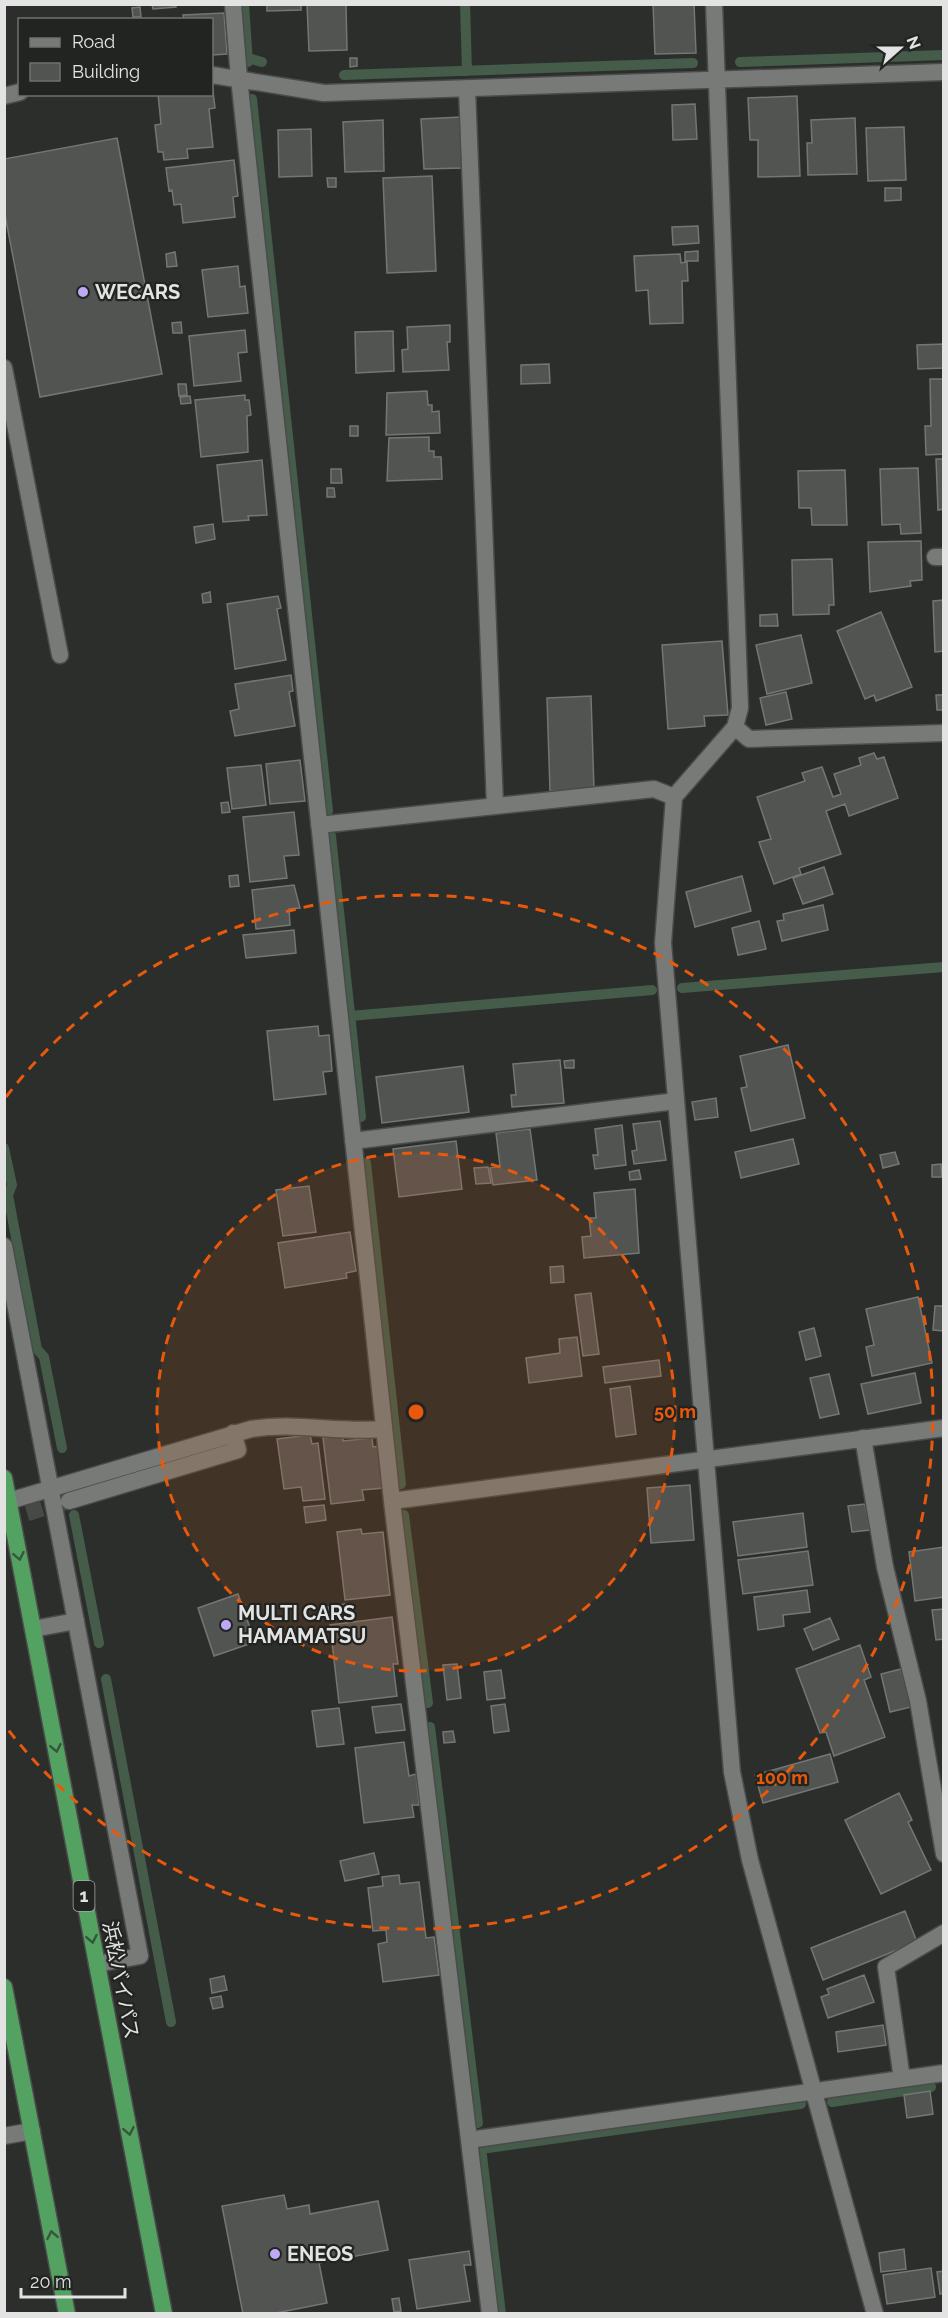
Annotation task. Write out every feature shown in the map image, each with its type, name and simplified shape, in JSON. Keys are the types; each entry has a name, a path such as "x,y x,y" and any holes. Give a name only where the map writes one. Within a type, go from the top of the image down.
{"highway":[{"name":"浜松バイパス","path":"4,1478 164,2313"},
{"path":"4,1987 67,2313"}],"street":[{"path":"233,4 239,78 392,1501 490,2313"},
{"path":"714,4 740,708 735,727 674,796 663,944 732,1772 750,1860 875,2313"},
{"path":"213,75 324,93 944,72"},
{"path":"467,88 495,806"},
{"path":"4,368 60,655"},
{"path":"735,727 748,739 944,733"},
{"path":"319,825 654,789 674,796"},
{"path":"353,1141 676,1101"},
{"path":"4,1246 140,1956 97,1964"},
{"path":"9,1501 233,1433 281,1426 366,1431 384,1429"},
{"path":"392,1501 944,1428"},
{"path":"69,1501 238,1450 233,1433"},
{"path":"863,1438 885,1567 937,1768 944,1854"},
{"path":"33,1629 76,1621"},
{"path":"902,2079 886,1967 944,1933"},
{"path":"469,2140 944,2073"},
{"path":"4,2136 32,2131"}],"building":[{"path":"152,4 176,4 176,7 153,9"},
{"path":"267,4 301,4 301,10 267,11"},
{"path":"307,4 346,4 347,50 309,51"},
{"path":"653,4 694,4 696,53 655,54"},
{"path":"140,7 141,17 133,17 132,8"},
{"path":"224,13 227,54 213,55 213,18 184,18 183,15"},
{"path":"350,58 357,58 357,66 350,67"},
{"path":"213,91 215,108 209,109 213,147 187,149 188,158 164,160 163,152 158,152 155,125 161,124 158,96 213,96"},
{"path":"797,96 800,176 758,177 758,140 750,140 748,98"},
{"path":"695,104 697,139 673,140 672,105"},
{"path":"461,117 463,168 424,169 421,119"},
{"path":"855,118 857,174 808,175 807,143 812,143 811,120"},
{"path":"383,120 384,171 345,172 343,122"},
{"path":"904,127 906,180 868,181 866,128"},
{"path":"311,129 312,176 279,177 278,130"},
{"name":"WECARS","path":"117,138 162,374 40,397 4,210 4,159"},
{"path":"234,160 238,196 233,197 235,217 183,223 181,204 174,205 172,190 169,191 166,168"},
{"path":"432,176 436,271 387,273 383,178"},
{"path":"327,178 336,178 336,187 328,187"},
{"path":"885,188 901,188 901,200 885,201"},
{"path":"698,226 699,243 673,245 672,227"},
{"path":"698,251 698,261 685,261 685,252"},
{"path":"175,252 177,266 167,267 166,254"},
{"path":"680,254 681,263 687,262 688,281 682,281 683,323 650,324 648,290 636,291 634,256"},
{"path":"238,266 240,287 245,286 248,313 208,317 202,270"},
{"path":"181,322 182,333 173,333 172,323"},
{"path":"450,325 450,342 447,342 449,370 403,372 402,350 408,349 407,327"},
{"path":"245,330 247,352 238,353 241,381 194,386 189,336"},
{"path":"393,331 394,371 356,373 355,332"},
{"path":"944,344 944,368 918,369 917,345"},
{"path":"549,364 550,383 521,384 521,365"},
{"path":"930,379 944,379 944,454 926,455 925,426 931,426"},
{"path":"178,384 186,384 187,395 179,396"},
{"path":"427,391 428,405 432,405 432,412 439,411 440,433 386,435 387,393"},
{"path":"245,395 245,400 249,400 251,415 247,416 248,452 201,457 195,400"},
{"path":"190,396 191,403 181,404 180,397"},
{"path":"350,426 358,426 358,436 350,436"},
{"path":"429,437 429,451 434,451 434,457 441,457 442,479 387,481 389,438"},
{"path":"936,459 944,459 944,509 938,510"},
{"path":"262,460 267,515 248,516 249,520 223,522 217,465"},
{"path":"918,468 921,533 901,534 900,524 882,525 880,469"},
{"path":"331,469 341,469 342,483 331,483"},
{"path":"845,470 847,525 812,525 811,508 799,508 798,471"},
{"path":"327,488 334,488 335,497 327,497"},
{"path":"213,524 215,539 196,543 194,527"},
{"path":"921,541 922,580 910,581 911,586 870,592 868,542"},
{"path":"832,559 834,605 829,605 829,614 793,615 792,560"},
{"path":"210,592 211,602 203,603 202,594"},
{"path":"278,596 281,608 277,609 286,660 235,669 227,604"},
{"path":"944,600 944,651 935,652 933,601"},
{"path":"881,612 912,687 876,701 874,695 865,699 837,631"},
{"path":"777,614 778,626 760,626 760,615"},
{"path":"801,635 812,683 767,694 756,645"},
{"path":"722,641 728,715 704,716 705,726 668,729 662,645"},
{"path":"291,675 293,691 289,692 295,726 235,736 230,711 239,709 235,684"},
{"path":"786,692 792,719 766,725 760,698"},
{"path":"936,695 944,695 944,710 937,710"},
{"path":"591,696 594,790 550,791 547,698"},
{"path":"874,753 877,759 884,757 898,798 849,816 845,804 826,811 841,854 799,868 801,874 774,884 759,842 771,839 757,797 805,781 802,773 822,767 833,797 841,794 834,774 861,765 859,758"},
{"path":"300,760 305,801 270,804 266,764"},
{"path":"261,765 266,805 232,809 227,768"},
{"path":"228,802 230,812 222,813 221,803"},
{"path":"294,812 299,855 284,856 287,878 250,882 243,817"},
{"path":"824,867 833,894 803,904 793,878"},
{"path":"238,875 239,886 230,887 229,876"},
{"path":"742,876 751,911 695,927 686,892"},
{"path":"294,885 300,908 289,909 290,925 256,929 252,890"},
{"path":"823,905 828,930 782,941 777,921 784,920 783,914"},
{"path":"759,921 766,949 738,955 732,928"},
{"path":"294,930 296,953 246,958 243,935"},
{"path":"318,1026 319,1036 329,1035 332,1071 323,1072 326,1094 274,1100 267,1031"},
{"path":"788,1045 805,1118 751,1131 741,1088 747,1087 740,1056"},
{"path":"560,1060 564,1103 512,1107 511,1095 516,1095 513,1064"},
{"path":"574,1060 574,1068 565,1068 564,1061"},
{"path":"463,1066 469,1112 382,1123 376,1077"},
{"path":"716,1098 718,1117 695,1120 692,1102"},
{"path":"660,1121 666,1160 634,1164 632,1151 637,1150 633,1124"},
{"path":"622,1125 626,1165 595,1169 593,1155 598,1155 595,1129"},
{"path":"530,1129 537,1180 493,1185 490,1168 500,1166 496,1133"},
{"path":"793,1139 799,1164 741,1178 735,1152"},
{"path":"456,1141 462,1189 399,1197 393,1149"},
{"path":"895,1152 899,1164 883,1168 880,1155"},
{"path":"941,1164 942,1177 932,1177 932,1165"},
{"path":"488,1167 491,1183 476,1184 474,1168"},
{"path":"639,1170 641,1179 630,1180 629,1172"},
{"path":"309,1186 316,1232 283,1236 276,1190"},
{"path":"635,1189 639,1253 584,1258 582,1237 591,1236 589,1218 596,1218 594,1193"},
{"path":"350,1232 356,1271 346,1273 347,1278 285,1288 278,1243"},
{"path":"563,1266 564,1282 551,1283 550,1267"},
{"path":"591,1293 599,1354 583,1356 575,1295"},
{"path":"918,1297 932,1363 872,1376 866,1347 874,1345 866,1309"},
{"path":"935,1306 944,1306 944,1331 933,1330"},
{"path":"814,1328 821,1356 806,1360 799,1332"},
{"path":"577,1337 582,1376 529,1383 526,1358 560,1353 559,1339"},
{"path":"659,1360 661,1376 605,1383 603,1367"},
{"path":"915,1373 921,1403 868,1414 861,1384"},
{"path":"829,1374 839,1414 820,1418 810,1378"},
{"path":"630,1386 636,1434 616,1437 610,1389"},
{"path":"310,1435 312,1444 318,1443 325,1499 303,1501 301,1487 284,1489 277,1439"},
{"path":"343,1435 343,1441 372,1438 373,1447 379,1446 384,1488 362,1490 364,1500 331,1504 323,1438"},
{"path":"690,1485 694,1540 651,1543 647,1488"},
{"path":"865,1504 870,1530 852,1532 848,1506"},
{"path":"324,1505 326,1520 306,1523 304,1507"},
{"path":"803,1513 807,1547 738,1556 733,1522"},
{"path":"361,1529 362,1534 383,1532 390,1595 345,1600 337,1532"},
{"path":"944,1547 944,1597 915,1601 909,1552"},
{"path":"808,1551 813,1585 743,1594 738,1560"},
{"path":"807,1590 810,1612 783,1615 784,1626 758,1630 754,1597"},
{"name":"MULTI CARS HAMAMATSU","path":"238,1594 255,1642 214,1656 198,1608"},
{"path":"345,1604 346,1616 330,1618 328,1607"},
{"path":"944,1609 944,1639 936,1640 932,1610"},
{"path":"392,1617 398,1664 393,1664 397,1696 339,1703 330,1625"},
{"path":"830,1618 839,1639 813,1650 804,1629"},
{"path":"860,1645 871,1677 864,1680 885,1737 834,1756 826,1732 820,1733 796,1669"},
{"path":"457,1664 461,1698 447,1700 443,1665"},
{"path":"901,1669 911,1707 890,1712 881,1674"},
{"path":"501,1670 505,1698 487,1700 484,1672"},
{"path":"401,1704 405,1730 376,1733 372,1707"},
{"path":"505,1704 509,1731 494,1733 491,1706"},
{"path":"339,1708 344,1744 317,1747 312,1711"},
{"path":"453,1731 455,1742 444,1743 443,1732"},
{"path":"404,1742 409,1776 416,1774 419,1805 412,1805 414,1817 364,1823 355,1748"},
{"path":"830,1754 838,1782 763,1803 755,1775"},
{"path":"899,1793 912,1820 908,1822 931,1870 881,1894 845,1820"},
{"path":"374,1853 379,1874 345,1881 340,1861"},
{"path":"399,1875 400,1884 419,1882 426,1938 434,1937 439,1975 383,1982 378,1944 387,1942 386,1930 373,1931 368,1888 383,1886 382,1877"},
{"path":"905,1911 917,1942 823,1980 811,1948"},
{"path":"864,1975 874,2002 828,2018 821,1997 829,1994 827,1989"},
{"path":"224,1976 227,1990 212,1993 210,1979"},
{"path":"221,1996 223,2007 213,2009 210,1998"},
{"path":"883,2025 886,2045 838,2052 836,2032"},
{"path":"930,2091 933,2114 907,2118 904,2095"},
{"path":"284,2195 287,2209 309,2205 310,2214 378,2201 388,2250 319,2263 327,2303 271,2314 243,2314 222,2206"},
{"path":"904,2249 906,2269 881,2272 879,2253"},
{"path":"469,2251 471,2265 464,2265 470,2301 417,2309 409,2260"},
{"path":"931,2268 935,2297 887,2304 883,2275"},
{"path":"944,2271 944,2293 940,2294 937,2272"},
{"path":"399,2298 401,2311 394,2312 392,2299"}],"waterway":[{"path":"244,4 248,62"},
{"path":"465,4 467,71"},
{"path":"740,62 944,55"},
{"path":"248,58 262,62"},
{"path":"344,75 693,63"},
{"path":"252,99 328,811"},
{"path":"331,836 361,1117"},
{"path":"682,988 944,967"},
{"path":"350,1016 652,990"},
{"path":"4,1148 12,1185 8,1195 37,1349 44,1357 62,1448"},
{"path":"366,1163 401,1484"},
{"path":"74,1515 99,1643"},
{"path":"404,1515 428,1703"},
{"path":"106,1679 171,2022"},
{"path":"430,1727 478,2123"},
{"path":"832,2102 931,2087"},
{"path":"481,2149 801,2104"},
{"path":"481,2147 501,2314"}],"tunnel":[{"path":"4,1520 65,1502"}],"place":[{"name":"WECARS","path":"83,292"},
{"name":"MULTI CARS HAMAMATSU","path":"226,1625"},
{"name":"ENEOS","path":"275,2254"}]}
